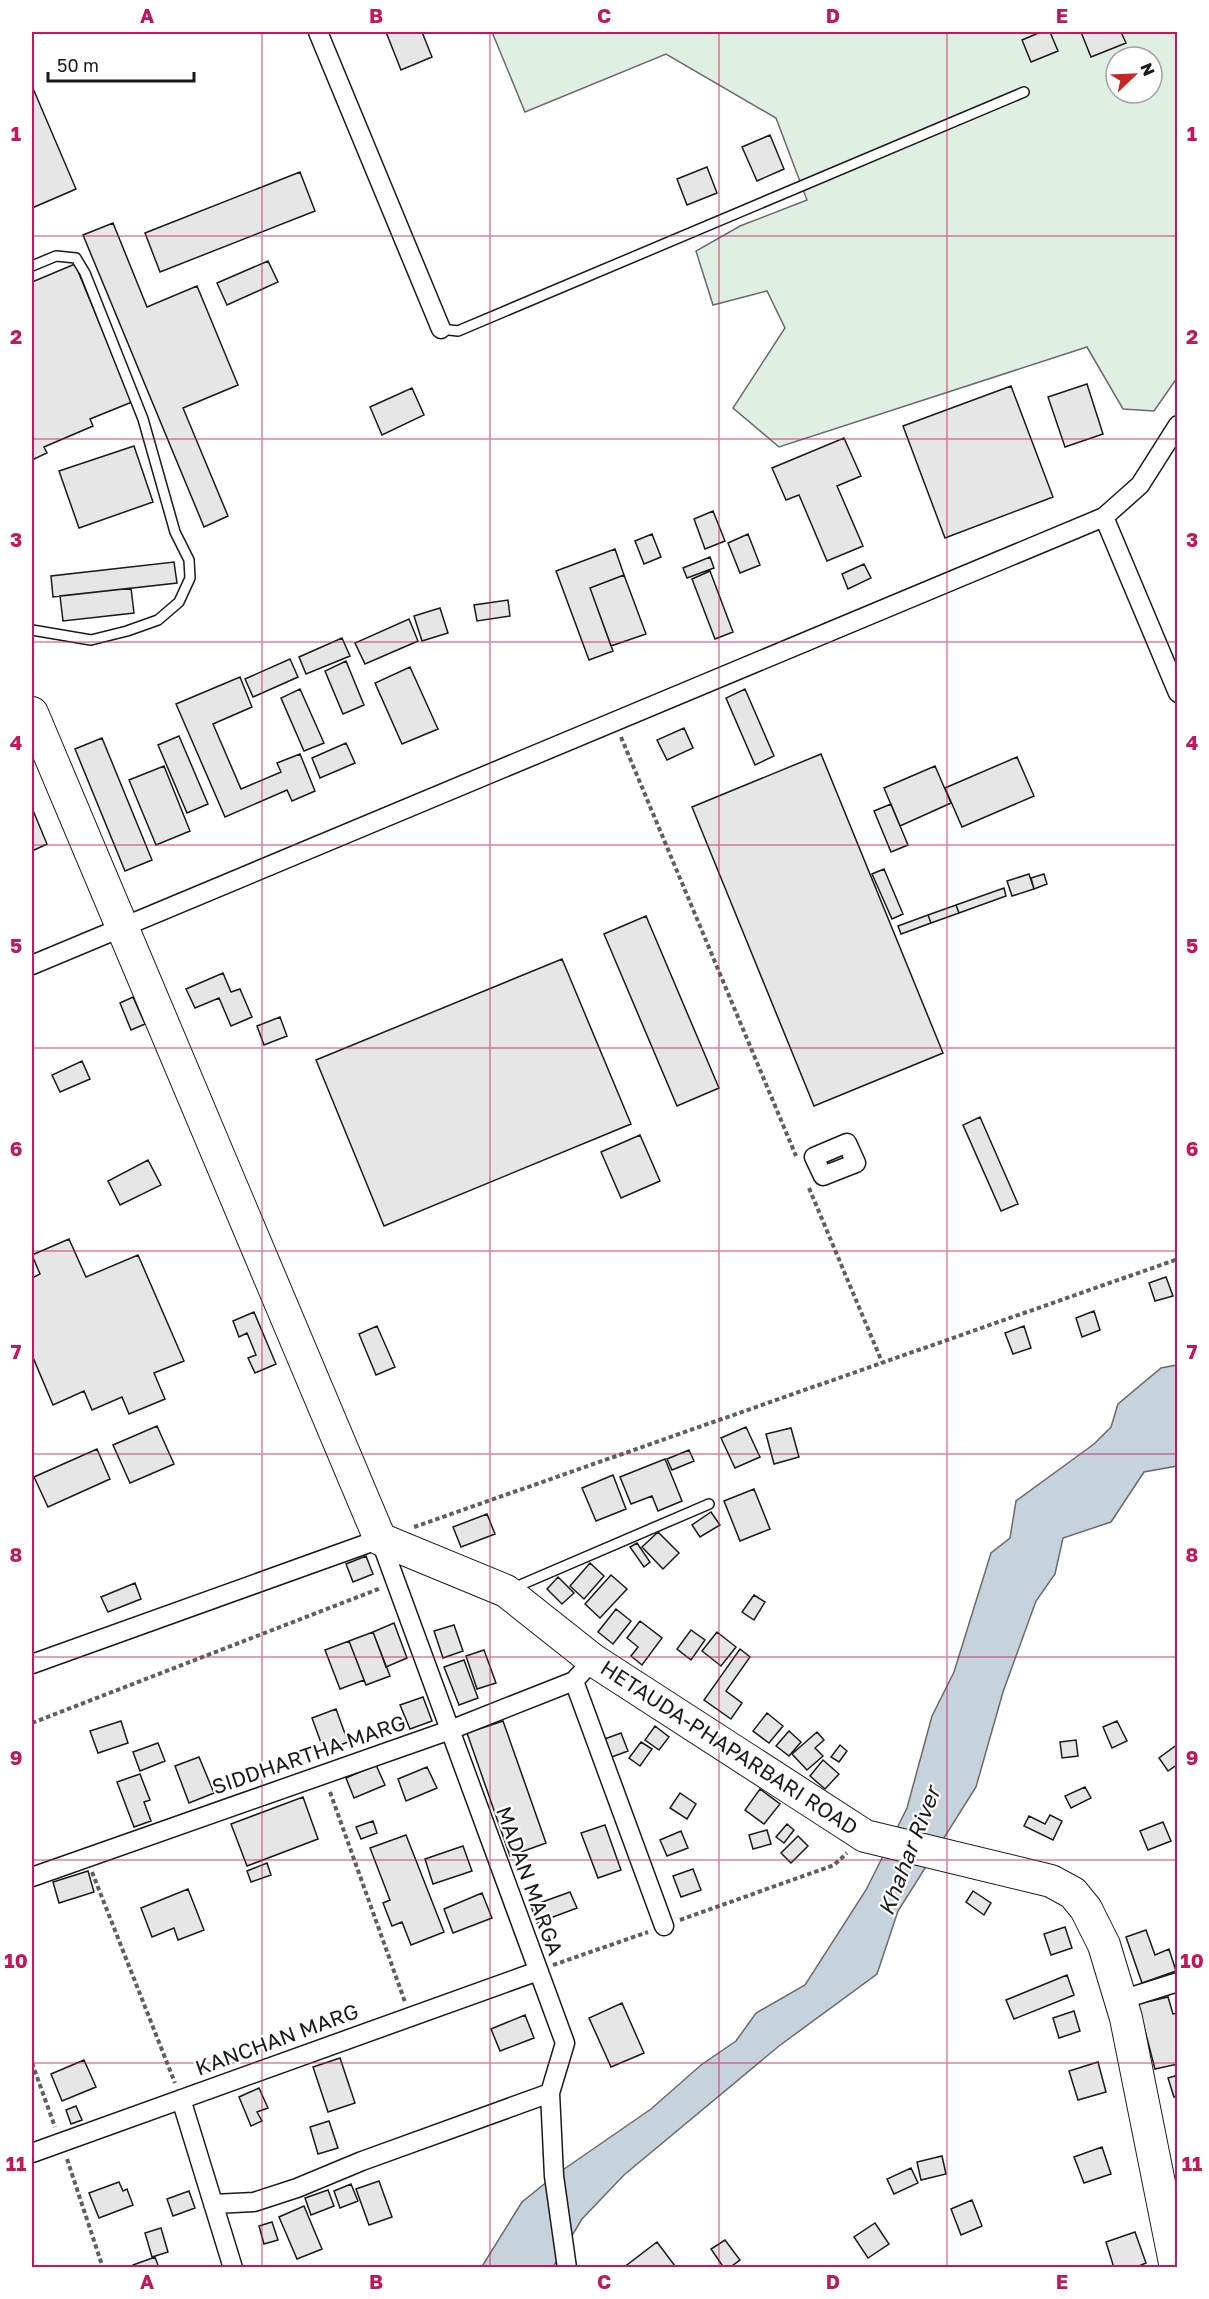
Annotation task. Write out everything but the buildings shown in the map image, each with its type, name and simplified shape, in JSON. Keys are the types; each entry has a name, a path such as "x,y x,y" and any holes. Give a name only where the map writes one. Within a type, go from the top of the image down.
{"highway":[{"path":"32,713 380,1539"},
{"name":"HETAUDA-PHAPARBARI ROAD","path":"380,1539 506,1591 584,1670 865,1836 1051,1881 1073,1893 1086,1910 1104,1945 1121,2000 1173,2267"}],"street":[{"path":"318,32 441,329"},
{"path":"32,965 1104,517 1140,485 1178,425"},
{"path":"1104,517 1178,693"},
{"path":"32,1664 380,1539"},
{"name":"MADAN MARGA","path":"380,1539 565,2043 550,2092 554,2176 567,2268"},
{"path":"584,1670 664,1926"},
{"name":"SIDDHARTHA MARG","path":"32,1877 450,1730 584,1670"},
{"name":"KANCHAN MARG","path":"32,2152 538,1971"},
{"path":"1121,2000 1178,1982"},
{"path":"213,2204 254,2202 297,2188 362,2161 550,2092"},
{"path":"182,2099 233,2268"}],"lane":[{"path":"441,329 458,330 1024,92"},
{"path":"32,267 56,256 76,258 85,273 143,419 175,532 189,560 190,578 179,602 158,620 127,632 91,640 32,630"},
{"path":"506,1591 709,1504"}],"path":[{"path":"615,722 799,1163"},
{"path":"808,1185 882,1362"},
{"path":"380,1539 1178,1260"},
{"path":"32,1723 396,1582"},
{"path":"324,1774 410,2016"},
{"path":"538,1971 834,1865 865,1836"},
{"path":"86,1858 182,2099"},
{"path":"32,2063 103,2268"}],"green space":[{"path":"492,32 1177,32 1177,378 1154,411 1123,409 1087,347 779,447 733,408 785,328 767,291 713,305 696,251 740,226 807,200 776,118 666,54 525,112"}],"water":[{"name":"Khahar River","path":"1177,1365 1177,1466 1144,1472 1111,1522 1063,1538 1055,1574 1036,1601 1003,1692 976,1787 898,1911 877,1974 779,2046 624,2175 582,2219 553,2267 481,2268 522,2202 554,2176 651,2109 701,2065 736,2041 756,2013 805,1985 866,1890 907,1808 932,1716 954,1672 991,1553 1010,1538 1016,1501 1094,1444 1111,1427 1118,1404 1161,1368"}]}
